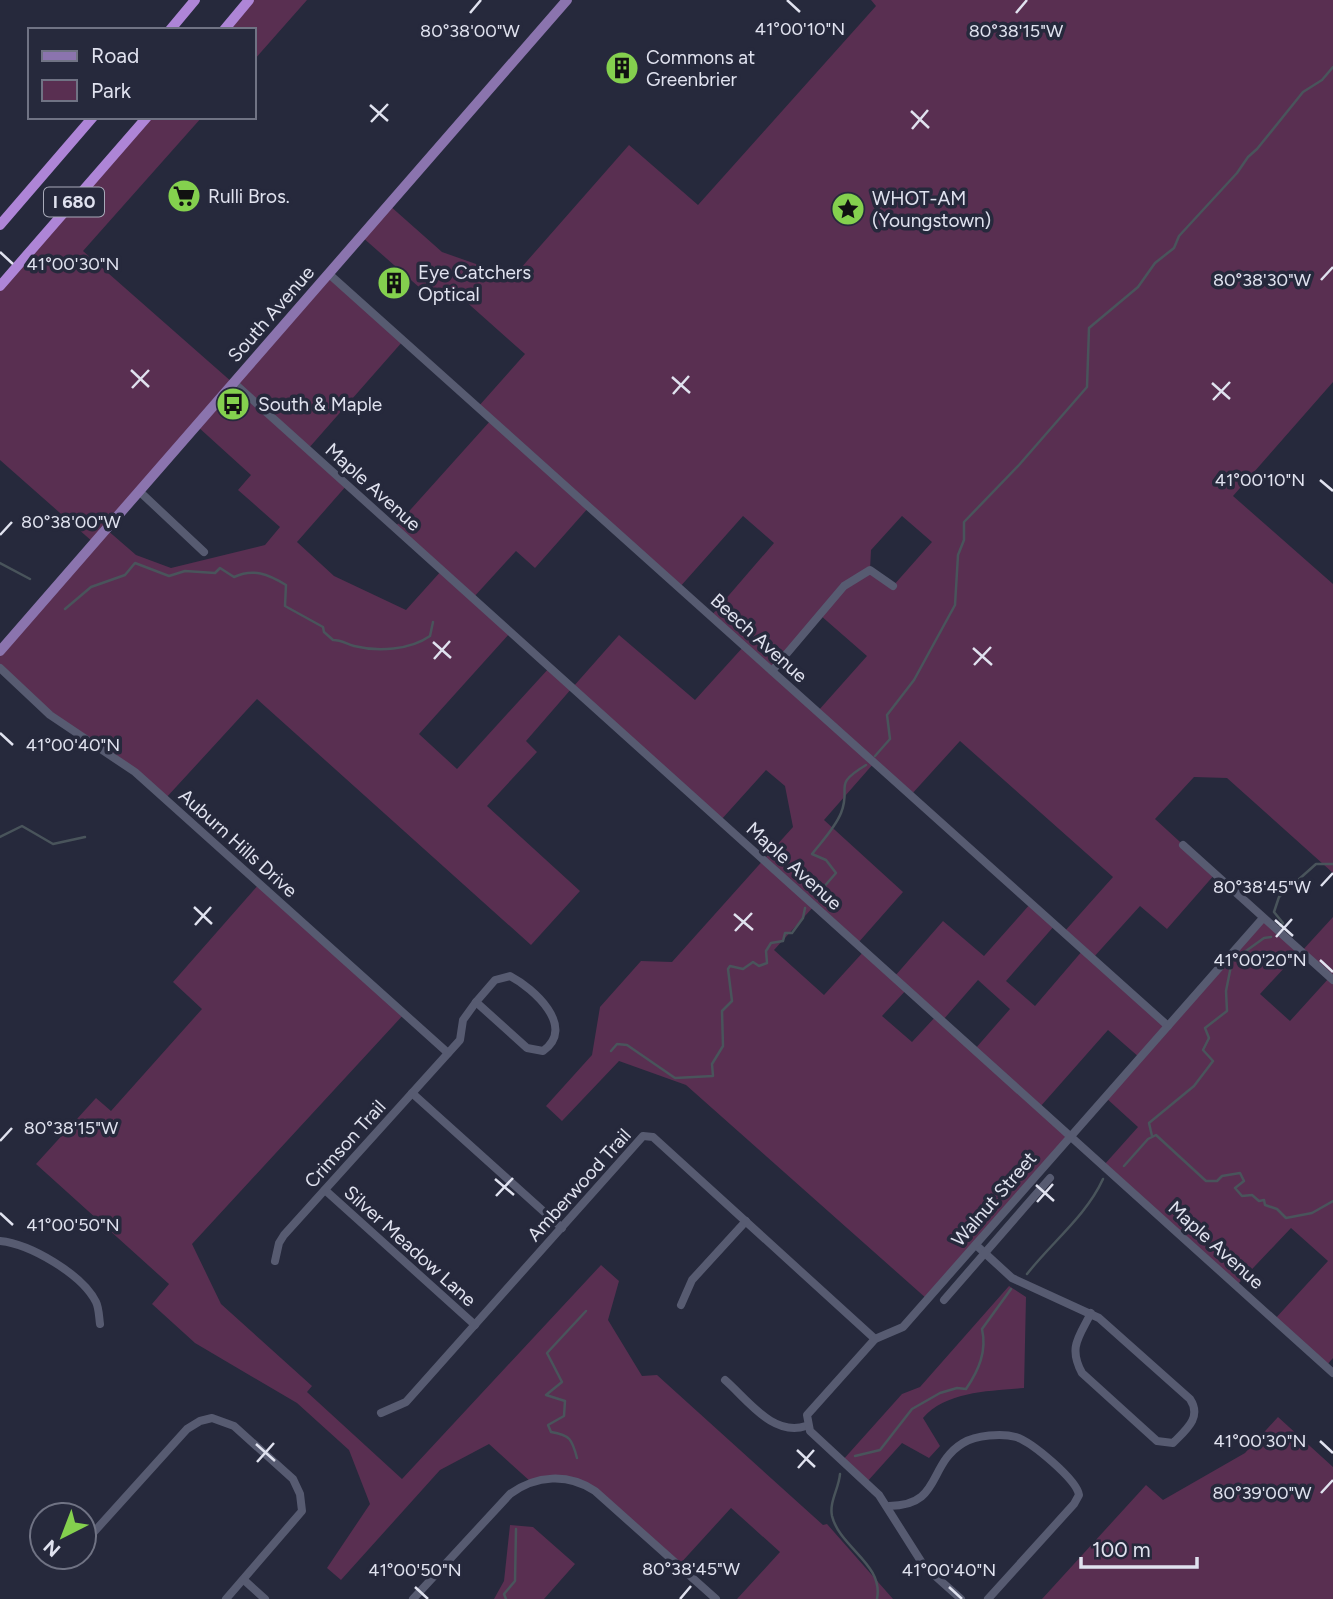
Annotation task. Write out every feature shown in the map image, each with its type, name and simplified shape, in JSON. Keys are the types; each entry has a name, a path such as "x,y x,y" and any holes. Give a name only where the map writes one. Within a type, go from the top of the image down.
{"highway":[{"path":"172,28 195,0"},
{"path":"225,28 250,0"},
{"name":"I 680","path":"0,225 91,119"},
{"name":"I 680","path":"0,286 145,119"}],"main road":[{"name":"South Avenue","path":"0,651 567,0"}],"street":[{"name":"Beech Avenue","path":"328,274 1168,1026"},
{"name":"Maple Avenue","path":"234,383 1333,1373"},
{"path":"139,491 204,552"},
{"path":"772,671 852,579 870,570 893,586"},
{"name":"Auburn Hills Drive","path":"0,668 50,715 135,772 448,1053"},
{"path":"1184,845 1333,980"},
{"name":"Walnut Street","path":"806,1426 809,1412 875,1339 903,1327 1263,918"},
{"path":"510,976 551,1013 556,1027 554,1039 543,1051 531,1050 476,1002 495,980 510,976"},
{"name":"Crimson Trail","path":"275,1261 279,1242 284,1235 460,1040 463,1020 476,1002"},
{"path":"412,1093 562,1228"},
{"name":"Amberwood Trail","path":"381,1413 406,1402 628,1156 640,1138 647,1135 875,1339"},
{"path":"944,1300 1050,1178"},
{"name":"Silver Meadow Lane","path":"325,1190 475,1325"},
{"path":"681,1305 692,1280 746,1221"},
{"path":"0,1241 34,1250 59,1266 92,1295 97,1305 100,1324"},
{"path":"976,1245 1012,1278 1091,1313 1180,1390 1196,1407 1190,1426 1173,1443 1157,1441 1082,1373 1074,1358 1075,1344 1091,1313"},
{"path":"725,1380 780,1428 794,1430 806,1426 889,1506 924,1566 961,1599"},
{"path":"98,1528 187,1429 200,1421 221,1419 234,1426 293,1479 302,1504 298,1519 226,1599"},
{"path":"889,1506 913,1504 925,1494 951,1453 964,1442 982,1437 1000,1435 1026,1441 1073,1481 1079,1495 1073,1504 988,1599"},
{"path":"413,1599 510,1494 530,1482 556,1478 572,1480 595,1490 716,1599"},
{"path":"244,1580 265,1599"}],"green space":[{"path":"249,0 307,0 256,58 256,28 226,28"},
{"path":"871,0 1333,0 1333,382 1233,496 1333,584 1333,873 1227,778 1194,777 1155,819 1215,874 1167,929 1140,906 1093,958 1168,1026 1263,918 1300,951 1260,994 1290,1021 1329,978 1301,952 1333,917 1333,1358 1326,1366 1274,1320 1328,1261 1291,1228 1237,1285 1104,1165 1138,1127 1105,1097 1140,1058 1108,1030 1040,1107 1071,1135 927,1299 686,1085 619,1061 562,1121 546,1106 592,1055 600,1007 641,961 672,962 793,827 785,786 766,770 721,820 572,688 526,741 537,752 487,806 580,891 531,945 257,699 165,799 135,772 50,715 0,668 0,651 94,543 0,460 0,286 145,119 200,119 83,251 233,383 329,274 403,341 308,449 347,485 297,542 334,576 406,610 442,570 394,528 491,420 478,407 525,354 462,298 420,288 361,236 389,205 442,252 513,277 629,145 698,205 876,6","holes":["197,426 251,475 238,490 280,527 265,545 171,568 136,555 106,529","589,507 679,588 743,516 774,543 711,616 744,646 695,700 619,635 573,687 550,667 457,769 419,734 511,632 473,598 516,551 535,568","902,516 932,542 893,586 870,570 871,550","820,615 867,656 818,711 773,671","960,741 1113,877 1064,932 1083,950 1035,1006 1006,981 1055,925 1031,903 984,956 943,921 895,976 865,950 824,995 774,950 815,905 858,943 903,892 824,820 874,763 911,795","978,980 1010,1009 975,1049 943,1020","908,988 937,1015 912,1042 882,1016"]},
{"path":"260,883 405,1013 192,1244 221,1304 312,1386 307,1392 402,1479 601,1265 619,1281 608,1320 642,1376 657,1375 823,1525 827,1524 893,1599 737,1599 780,1552 731,1508 679,1565 580,1482 531,1482 489,1444 440,1470 341,1580 327,1568 370,1504 349,1450 297,1403 195,1343 152,1304 169,1284 36,1164 96,1098 111,1111 202,1009 173,982"},
{"path":"1009,1286 1026,1297 1024,1388 970,1394 944,1402 923,1418 940,1446 929,1458 902,1443 866,1483 842,1461 902,1394 920,1387"},
{"path":"1278,1417 1333,1467 1333,1599 1042,1599 1146,1485 1163,1500 1245,1453"},
{"path":"510,1525 533,1527 575,1564 544,1599 494,1599 504,1581"}],"waterway":[{"path":"875,756 890,739 887,715 914,680 955,605 958,555 964,540 964,522 1019,465 1087,387 1089,328 1138,287 1155,263 1174,248 1179,236 1237,173 1303,92 1322,80 1333,67"},
{"path":"0,563 30,579"},
{"path":"65,609 91,587 125,575 135,563 169,576 185,571 215,573 220,568 234,577 248,573 267,575 286,585 285,606 323,627 324,632 333,640 363,648 403,647 422,641 430,636 433,622"},
{"path":"815,897 836,873 826,860 812,854 838,819 844,804 846,782 866,765"},
{"path":"0,837 22,826 53,844 85,837"},
{"path":"1280,926 1283,923 1274,912 1279,897 1316,864 1333,864"},
{"path":"611,1051 617,1044 627,1045 675,1078 713,1076 712,1064 723,1046 722,1011 732,1001 728,969 730,966 743,969 753,962 759,966 767,963 766,951 771,943 783,941 785,933 792,933 803,918 805,908"},
{"path":"1152,1136 1149,1123 1194,1086 1213,1061 1203,1050 1209,1038 1205,1028 1227,1011 1226,991 1232,961 1264,938 1271,937"},
{"path":"1124,1166 1148,1139 1156,1135 1206,1181 1217,1181 1222,1176 1240,1173 1244,1181 1235,1188 1242,1196 1252,1195 1259,1201 1264,1200 1265,1205 1277,1209 1286,1218 1312,1213 1333,1201"},
{"path":"1027,1274 1078,1217 1103,1179"},
{"path":"855,1456 880,1450 912,1409 940,1393 957,1388 966,1389 981,1360 982,1329 1011,1289"},
{"path":"577,1458 569,1439 551,1432 548,1425 564,1416 565,1401 546,1395 562,1382 547,1353 586,1311"},
{"path":"840,1474 832,1516 843,1538 874,1576 877,1599"},
{"path":"506,1599 504,1594 515,1581 516,1529"}],"place":[{"name":"Commons at Greenbrier","path":"622,68"},
{"name":"Rulli Bros.","path":"184,196"},
{"name":"WHOT-AM (Youngstown)","path":"848,209"},
{"name":"Eye Catchers Optical","path":"394,283"},
{"name":"South & Maple","path":"233,404"}]}
